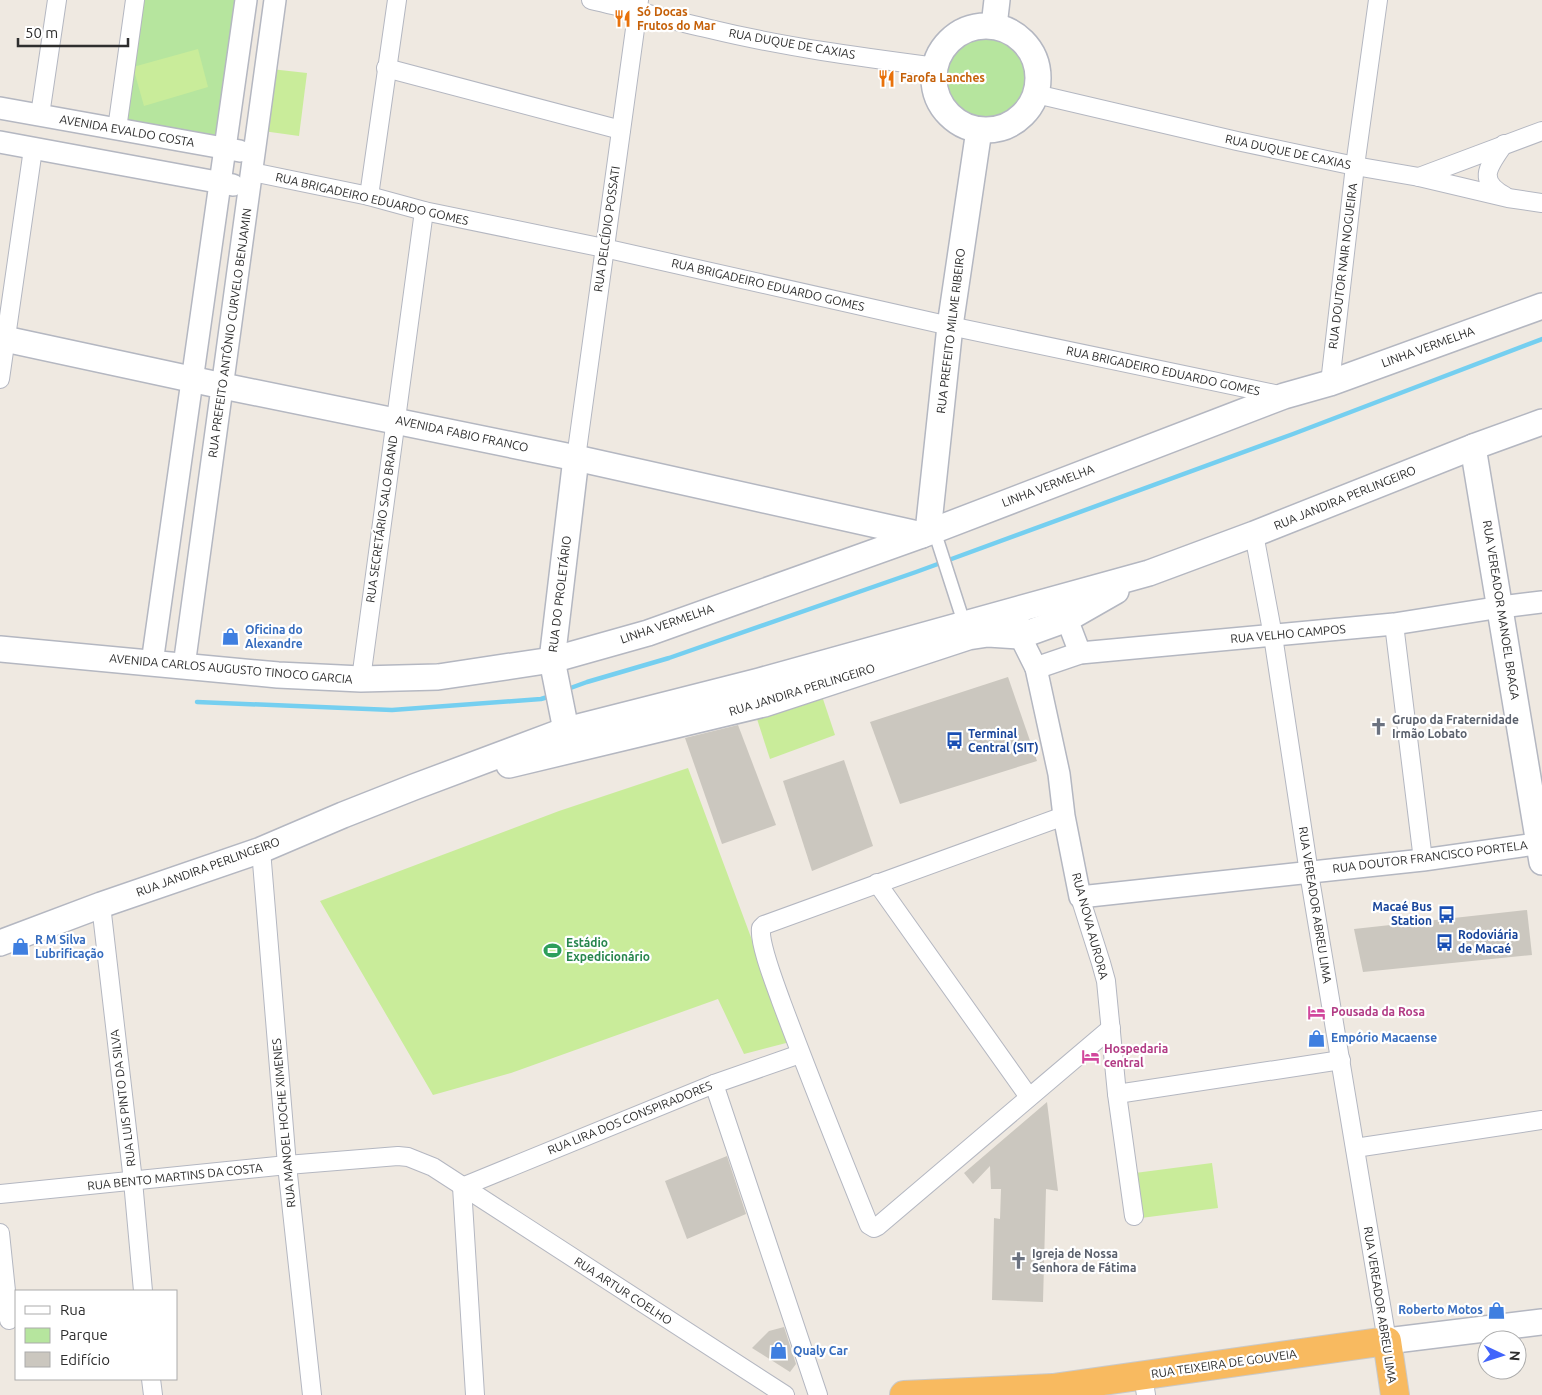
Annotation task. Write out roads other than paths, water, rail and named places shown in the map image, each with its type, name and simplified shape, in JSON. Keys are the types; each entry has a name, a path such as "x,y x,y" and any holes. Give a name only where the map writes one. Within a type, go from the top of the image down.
{"highway":[{"name":"RUA TEIXEIRA DE GOUVEIA","path":"904,1395 1145,1386 1386,1341"},
{"name":"RUA VEREADOR ABREU LIMA","path":"1386,1341 1395,1395"}],"main road":[{"path":"994,26 997,0"},
{"path":"994,26 1015,34 1031,50 1038,72 1036,94 1024,114 1014,122 991,130 979,130 957,120 947,112 940,102 935,85 936,67 939,56 945,46 957,35 972,28 994,26"},
{"name":"RUA PREFEITO MILME RIBEIRO","path":"931,537 950,326 979,130"},
{"name":"LINHA VERMELHA","path":"553,664 648,633 867,554 931,537 1284,396 1330,383 1542,306"},
{"name":"AVENIDA FABIO FRANCO","path":"3,338 223,386 576,458 931,537"},
{"name":"RUA JANDIRA PERLINGEIRO","path":"761,692 964,623 1149,573 1542,422"},
{"name":"RUA VEREADOR MANOEL BRAGA","path":"1473,447 1541,849"},
{"name":"RUA DO PROLETÁRIO","path":"574,739 560,703 553,664 576,458"},
{"path":"867,554 875,540 873,524"},
{"name":"RUA JANDIRA PERLINGEIRO","path":"0,943 101,905 261,850 414,787 574,739 968,637 988,634 1020,636 1067,618 1149,573"},
{"name":"AVENIDA CARLOS AUGUSTO TINOCO GARCIA","path":"0,649 278,675 360,679 438,677 553,664"},
{"name":"RUA TEIXEIRA DE GOUVEIA","path":"1386,1341 1542,1322"}],"street":[{"path":"40,115 57,0"},
{"path":"117,129 135,0"},
{"path":"152,663 246,0"},
{"name":"RUA PREFEITO ANTÔNIO CURVELO BENJAMIN","path":"184,666 275,0"},
{"path":"368,196 397,0"},
{"name":"RUA DUQUE DE CAXIAS","path":"591,0 638,5 710,30 844,55 936,67"},
{"name":"RUA DOUTOR NAIR NOGUEIRA","path":"1330,383 1355,166 1378,0"},
{"name":"RUA DELCÍDIO POSSATI","path":"576,458 638,5"},
{"path":"386,68 620,130"},
{"name":"RUA DUQUE DE CAXIAS","path":"1036,94 1355,166 1419,177 1508,198 1542,203"},
{"name":"AVENIDA EVALDO COSTA","path":"0,108 226,149 252,171"},
{"path":"1419,177 1542,131"},
{"path":"0,142 221,182 252,171"},
{"path":"1504,144 1487,171 1489,181 1495,190 1508,198"},
{"path":"0,379 3,338 33,148"},
{"name":"RUA BRIGADEIRO EDUARDO GOMES","path":"252,171 368,196 424,211 604,248 950,326 1284,396"},
{"name":"RUA SECRETÁRIO SALO BRAND","path":"360,679 424,211"},
{"name":"RUA VEREADOR ABREU LIMA","path":"1254,534 1273,636 1309,872 1356,1148 1386,1341"},
{"path":"931,537 954,591 964,623"},
{"path":"1050,600 1067,618 1080,652"},
{"name":"RUA VELHO CAMPOS","path":"1036,668 1080,652 1394,624 1501,606 1542,602"},
{"path":"1019,608 1018,623 1020,636"},
{"path":"1394,624 1423,860"},
{"name":"RUA NOVA AURORA","path":"1020,636 1036,668 1059,774 1064,816 1080,897 1106,981 1117,1094 1134,1216"},
{"path":"1064,816 764,925 761,928 761,935 771,972 800,1054 869,1225 874,1228 1111,1028"},
{"name":"RUA DOUTOR FRANCISCO PORTELA","path":"1080,897 1541,849"},
{"name":"RUA MANOEL HOCHE XIMENES","path":"261,850 287,1165 312,1395"},
{"path":"877,883 1028,1097"},
{"name":"RUA LUIS PINTO DA SILVA","path":"101,905 133,1182 143,1290"},
{"name":"RUA LIRA DOS CONSPIRADORES","path":"462,1186 714,1084 800,1054"},
{"path":"1117,1094 1341,1060"},
{"path":"714,1084 818,1395"},
{"path":"1356,1148 1542,1120"},
{"name":"RUA BENTO MARTINS DA COSTA","path":"0,1194 287,1165 398,1156 408,1157 433,1167 462,1186"},
{"path":"462,1186 475,1395"},
{"name":"RUA ARTUR COELHO","path":"462,1186 785,1395"},
{"path":"0,1233 10,1320"},
{"path":"152,1380 153,1395"}],"waterway":[{"path":"565,690 669,658 916,572 1293,434 1542,339"},
{"path":"197,702 392,710 541,699 551,696"}],"place":[{"name":"Só Docas Frutos do Mar","path":"623,19"},
{"name":"Farofa Lanches","path":"886,78"},
{"name":"Oficina do Alexandre","path":"231,637"},
{"name":"Grupo da Fraternidade Irmão Lobato","path":"1378,727"},
{"name":"Terminal Central (SIT)","path":"954,741"},
{"name":"Macaé Bus Station","path":"1446,914"},
{"name":"Rodoviária de Macaé","path":"1444,942"},
{"name":"R M Silva Lubrificação","path":"21,947"},
{"name":"Estádio Expedicionário","path":"552,950"},
{"name":"Pousada da Rosa","path":"1317,1012"},
{"name":"Empório Macaense","path":"1317,1038"},
{"name":"Hospedaria central","path":"1090,1056"},
{"name":"Igreja de Nossa Senhora de Fátima","path":"1018,1261"},
{"name":"Roberto Motos","path":"1497,1310"},
{"name":"Qualy Car","path":"779,1351"}]}
